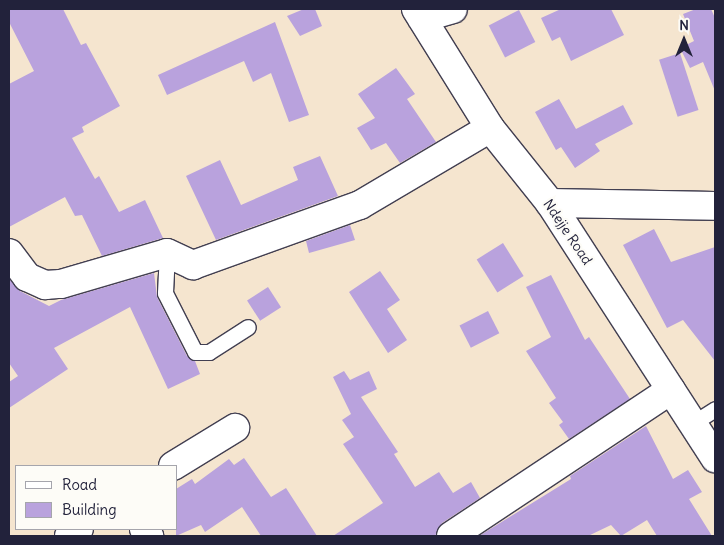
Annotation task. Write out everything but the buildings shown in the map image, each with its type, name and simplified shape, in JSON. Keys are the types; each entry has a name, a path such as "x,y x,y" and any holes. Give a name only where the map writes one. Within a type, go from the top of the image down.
{"street":[{"path":"419,13 453,9"},
{"name":"Ndejje Road","path":"419,13 490,128 550,203 671,390 704,416 715,458"},
{"path":"9,253 27,277 45,285 61,284 167,253 193,265 360,205 490,128"},
{"path":"550,203 715,206"},
{"path":"451,536 671,390"},
{"path":"175,465 236,428"}],"lane":[{"path":"167,253 165,293 194,352 210,352 248,327"}]}
